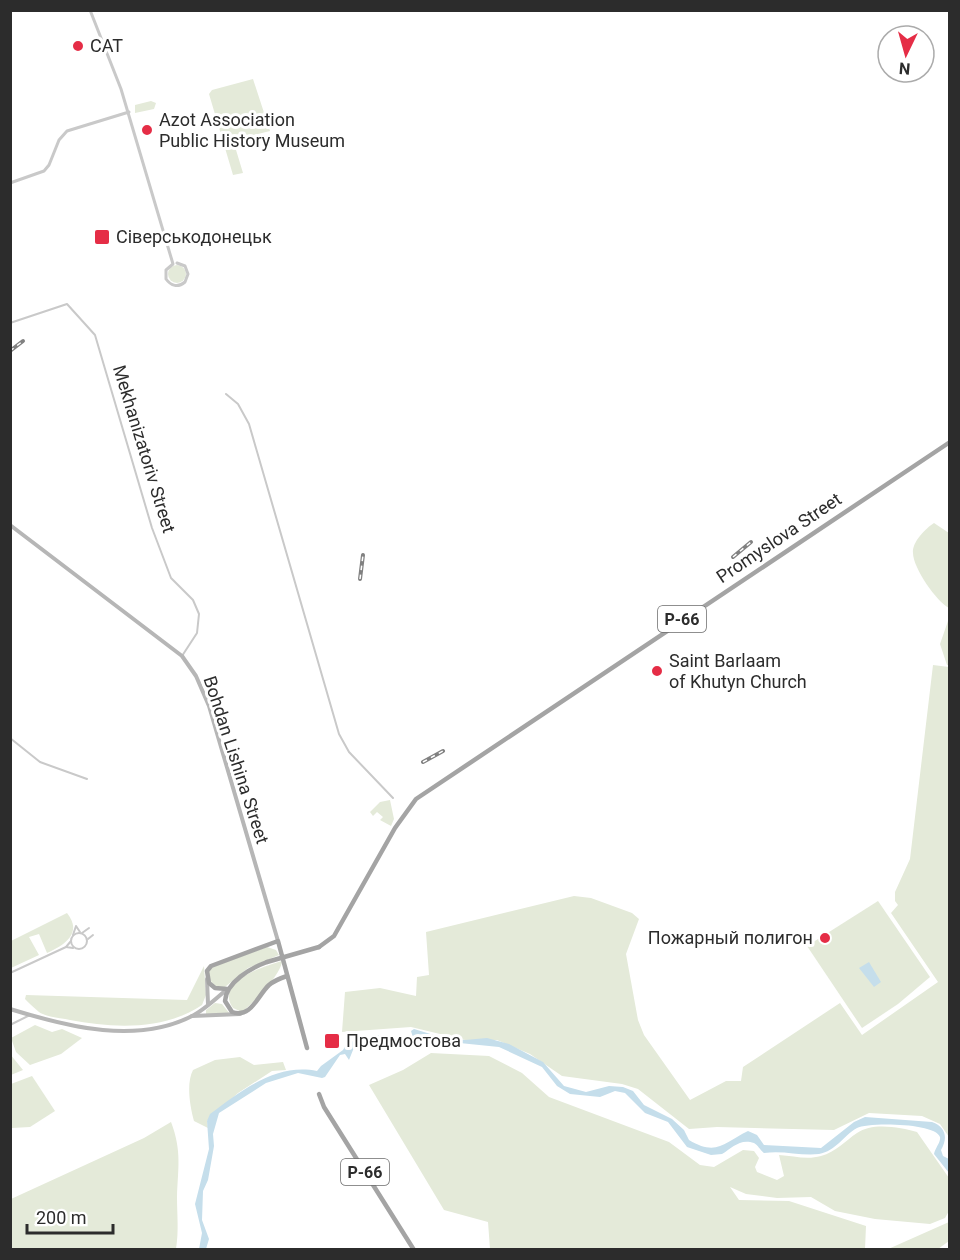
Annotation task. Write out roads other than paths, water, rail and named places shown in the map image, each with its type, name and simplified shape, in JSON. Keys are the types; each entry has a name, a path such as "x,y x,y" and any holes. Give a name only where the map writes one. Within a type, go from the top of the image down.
{"main road":[{"name":"Promyslova Street","path":"227,989 248,972 267,962 319,947 334,936 395,828 416,799 950,442"},
{"name":"Bohdan Lishina Street","path":"10,525 182,656 196,676 209,706 307,1048"},
{"path":"208,1005 209,968 215,963 278,941"},
{"path":"10,1009 101,1030 140,1030 192,1016 240,1014 251,1008 270,984 288,976"},
{"path":"207,978 212,987 227,989"},
{"path":"227,989 226,1005 232,1012 240,1014"},
{"path":"192,1016 227,989"},
{"name":"Р-66","path":"319,1094 324,1107 414,1250"}],"street":[{"path":"90,10 129,112 171,257 175,263 185,266 188,274 185,282 179,286 170,283 166,276 166,270 175,263"},
{"path":"10,183 44,171 49,165 59,140 67,131 129,112"},
{"name":"Mekhanizatoriv Street","path":"10,323 67,304 95,335 171,578 193,600 200,614 197,633 182,656"},
{"path":"226,394 238,404 249,424 339,734 349,752 393,798"},
{"path":"10,738 40,762 87,779"},
{"path":"10,973 66,947 71,941 76,926 88,939"},
{"path":"66,947 84,948 88,939 93,935 73,935"},
{"path":"71,941 75,948"},
{"path":"10,1025 30,1015"}],"water":[{"path":"869,962 881,982 874,987 859,968"},
{"path":"414,1029 437,1036 465,1040 487,1038 509,1044 543,1062 564,1086 586,1092 609,1086 623,1087 633,1091 644,1105 672,1119 684,1130 689,1140 707,1147 720,1146 748,1131 757,1135 764,1145 821,1148 854,1122 865,1117 932,1122 937,1124 944,1133 945,1141 941,1150 943,1156 949,1159 949,1173 934,1154 940,1137 936,1132 915,1126 874,1125 857,1128 835,1147 819,1154 764,1153 754,1143 744,1142 722,1154 711,1155 687,1147 668,1122 645,1113 625,1093 615,1091 600,1097 570,1094 557,1086 542,1067 499,1047 420,1039 414,1041 411,1031"},
{"path":"374,1035 400,1037 409,1035 411,1040 371,1039 355,1045 349,1060 345,1054 340,1055 325,1077 298,1073 266,1083 219,1113 213,1134 214,1146 208,1180 203,1191 202,1220 209,1239 206,1249 199,1249 202,1233 195,1204 209,1149 207,1121 210,1114 260,1080 287,1071 317,1071 343,1050 347,1043"}],"railway":[{"path":"10,351 23,341"},
{"path":"733,557 751,542"},
{"path":"360,579 363,555"},
{"path":"423,762 443,751"}],"place":[{"name":"CAT","path":"78,46"},
{"name":"Azot Association Public History Museum","path":"147,130"},
{"name":"Сіверськодонецьк","path":"102,237"},
{"name":"Saint Barlaam of Khutyn Church","path":"657,671"},
{"name":"Пожарный полигон","path":"825,938"},
{"name":"Предмостова","path":"332,1041"}]}
